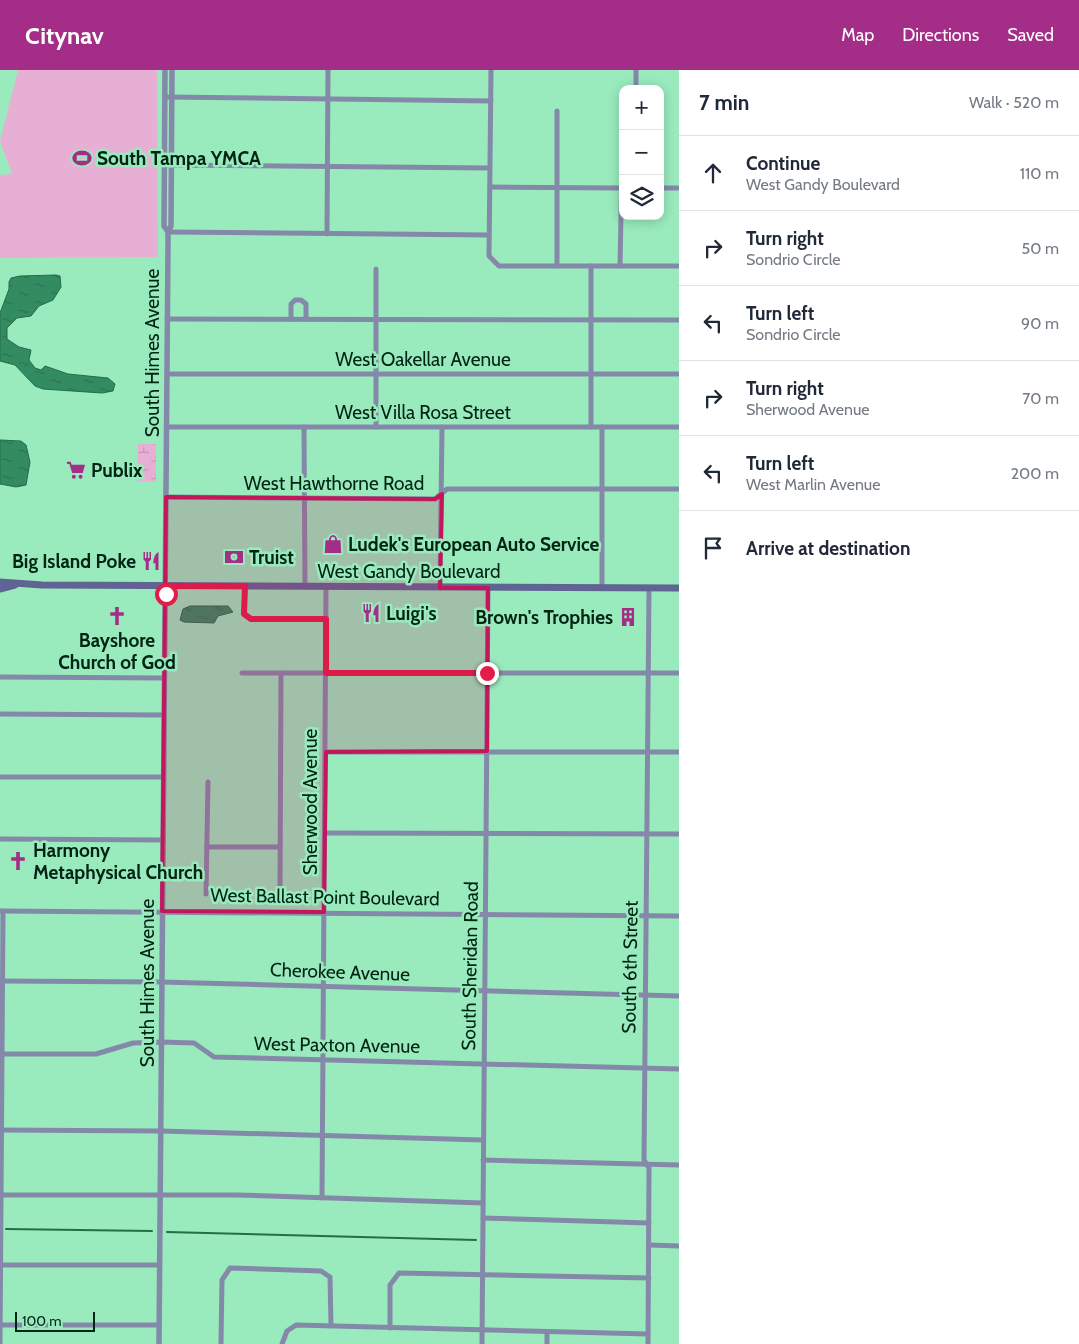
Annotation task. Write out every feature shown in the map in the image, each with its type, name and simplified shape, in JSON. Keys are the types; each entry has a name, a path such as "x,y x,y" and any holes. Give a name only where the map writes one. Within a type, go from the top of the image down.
{"main road":[{"name":"West Gandy Boulevard","path":"0,582 18,585 679,588"},
{"name":"West Gandy Boulevard","path":"0,589 18,585"}],"street":[{"path":"165,70 172,70"},
{"name":"South Himes Avenue","path":"159,1344 164,678 167,586 168,232 164,226 168,165 168,97 165,70"},
{"name":"South Himes Avenue","path":"168,97 172,70"},
{"path":"327,234 328,70"},
{"path":"491,70 489,256 499,266 679,266"},
{"path":"636,70 636,85"},
{"path":"168,97 491,100"},
{"path":"557,111 557,266"},
{"path":"622,175 623,130"},
{"path":"168,165 490,168"},
{"path":"490,187 619,188"},
{"path":"664,188 679,188"},
{"path":"620,266 621,220"},
{"path":"168,232 489,235"},
{"path":"591,427 592,266"},
{"path":"376,269 376,427"},
{"path":"291,318 291,304 295,300 301,300 306,304 306,318"},
{"path":"167,320 291,318 679,320"},
{"name":"West Oakellar Avenue","path":"167,374 679,374"},
{"path":"304,426 306,498 305,587"},
{"name":"West Villa Rosa Street","path":"167,427 679,427"},
{"path":"440,588 442,427"},
{"path":"602,427 602,588"},
{"name":"West Hawthorne Road","path":"166,497 435,498 447,489 679,489"},
{"path":"245,586 244,614 251,619 326,619"},
{"name":"Sherwood Avenue","path":"322,1198 326,587"},
{"name":"South Sheridan Road","path":"482,1344 481,1274 484,1203 488,588"},
{"name":"South 6th Street","path":"648,1344 649,1168 644,1160 649,588"},
{"path":"242,673 679,674"},
{"path":"280,893 281,673"},
{"path":"0,677 164,678"},
{"path":"0,714 164,715"},
{"path":"326,752 679,752"},
{"path":"0,777 163,777"},
{"path":"206,894 208,782"},
{"path":"325,833 679,834"},
{"path":"0,839 163,840"},
{"path":"207,847 280,847"},
{"path":"0,1344 2,911"},
{"name":"West Ballast Point Boulevard","path":"2,911 679,916"},
{"name":"Cherokee Avenue","path":"1,981 161,982 679,996"},
{"name":"West Paxton Avenue","path":"1,1054 96,1054 134,1043 161,1042 194,1043 214,1057 679,1069"},
{"path":"0,1130 161,1131 483,1140"},
{"path":"483,1160 679,1165"},
{"path":"0,1196 160,1195 484,1203"},
{"path":"483,1218 649,1224"},
{"path":"649,1245 679,1246"},
{"path":"0,1265 160,1265"},
{"path":"221,1344 222,1280 230,1268 321,1271 330,1277 332,1326"},
{"path":"390,1328 390,1285 399,1273 649,1278"},
{"path":"0,1325 159,1325"},
{"path":"282,1344 287,1331 296,1326 648,1334"},
{"path":"547,1333 547,1344"}],"highlighted area":[{"path":"442,494 440,588 488,588 487,751 326,752 324,912 162,911 166,497 435,499"}],"green space":[{"name":"South Tampa YMCA","path":"18,70 157,70 158,257 0,258 0,175 12,174 0,141"},
{"path":"138,444 156,444 156,482 137,481"}],"water":[{"path":"60,276 61,287 53,300 39,306 31,316 17,318 7,328 7,339 19,347 31,350 29,360 35,368 41,370 45,366 68,374 108,378 115,384 113,391 102,393 43,389 35,386 15,365 0,361 0,313 11,278"},
{"path":"0,440 21,441 26,445 30,462 26,485 16,487 0,484"},
{"path":"190,606 228,606 233,612 218,616 214,623 184,622 180,620 183,609"}],"waterway":[{"path":"6,1229 152,1231"},
{"path":"167,1232 476,1240"}],"place":[{"name":"South Tampa YMCA","path":"82,158"},
{"name":"Publix","path":"76,470"},
{"name":"Ludek's European Auto Service","path":"333,544"},
{"name":"Truist","path":"234,557"},
{"name":"Big Island Poke","path":"151,561"},
{"name":"Luigi's","path":"371,613"},
{"name":"Bayshore Church of God","path":"117,616"},
{"name":"Brown's Trophies","path":"628,617"},
{"name":"Harmony Metaphysical Church","path":"18,861"}],"route":[{"path":"166,594 167,586 245,586 244,614 251,619 326,619 326,673 487,673"}]}
